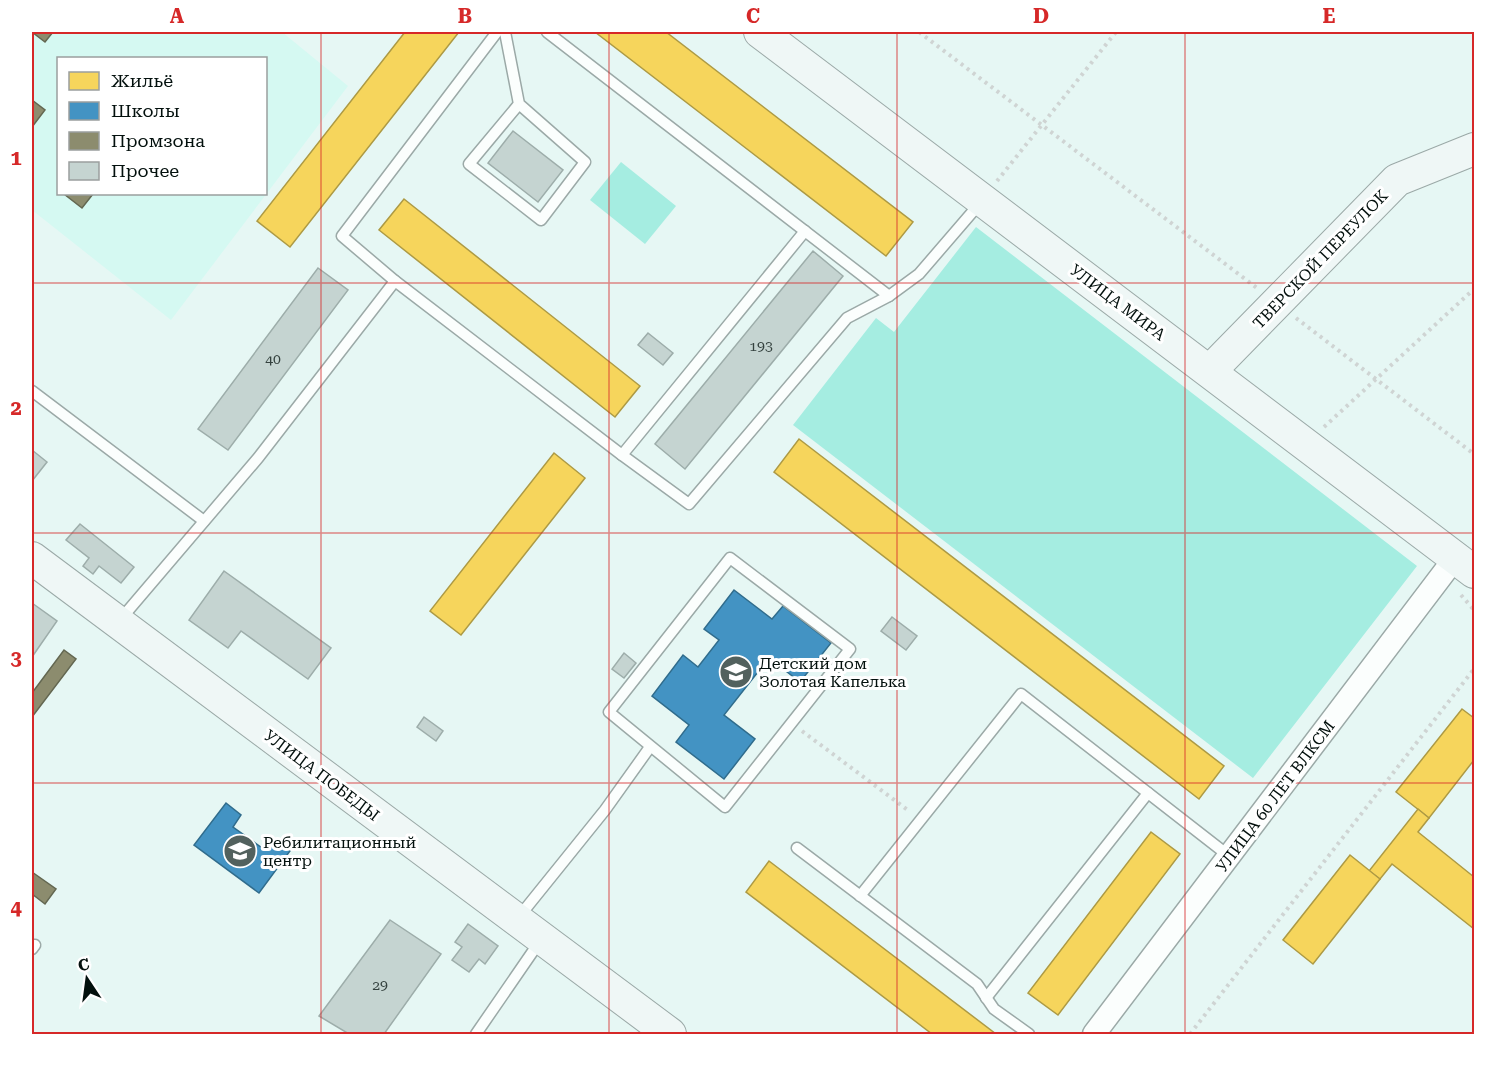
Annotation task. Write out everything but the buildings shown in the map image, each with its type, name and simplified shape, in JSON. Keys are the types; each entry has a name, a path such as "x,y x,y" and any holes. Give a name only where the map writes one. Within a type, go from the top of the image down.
{"street":[{"name":"УЛИЦА МИРА","path":"760,32 1465,565"},
{"name":"ТВЕРСКОЙ ПЕРЕУЛОК","path":"1210,371 1396,180 1474,149"},
{"name":"УЛИЦА ПОБЕДЫ","path":"32,558 670,1035"},
{"name":"УЛИЦА 60 ЛЕТ ВЛКСМ","path":"1094,1035 1229,856 1465,565"}],"lane":[{"path":"497,32 342,237 395,281 689,504 847,318 889,296 919,274 983,200"},
{"path":"505,32 519,104 585,162 541,220 469,164 519,104"},
{"path":"546,32 889,296"},
{"path":"622,455 806,231"},
{"path":"118,622 258,458 395,281"},
{"path":"32,391 204,521"},
{"path":"730,558 850,649 725,807 650,747 609,712 730,558"},
{"path":"860,896 1021,694 1229,856"},
{"path":"516,920 605,810 650,747"},
{"path":"986,998 1148,793"},
{"path":"797,848 977,984 994,1009 1029,1035"},
{"path":"476,1035 542,939"}],"path":[{"path":"919,32 1474,454"},
{"path":"983,200 1116,32"},
{"path":"1305,444 1474,289"},
{"path":"1190,1035 1474,669"},
{"path":"792,723 921,820"}],"shaded area":[{"path":"32,32 282,32 348,86 267,193 267,57 57,57 57,195 266,195 171,320 32,210"}],"green space":[{"path":"621,162 676,206 645,244 590,200"},
{"path":"976,227 1417,566 1253,778 793,425 876,318 894,332"}],"place":[{"name":"Детский дом Золотая Капелька","path":"736,672"},
{"name":"Ребилитационный центр","path":"240,851"}]}
